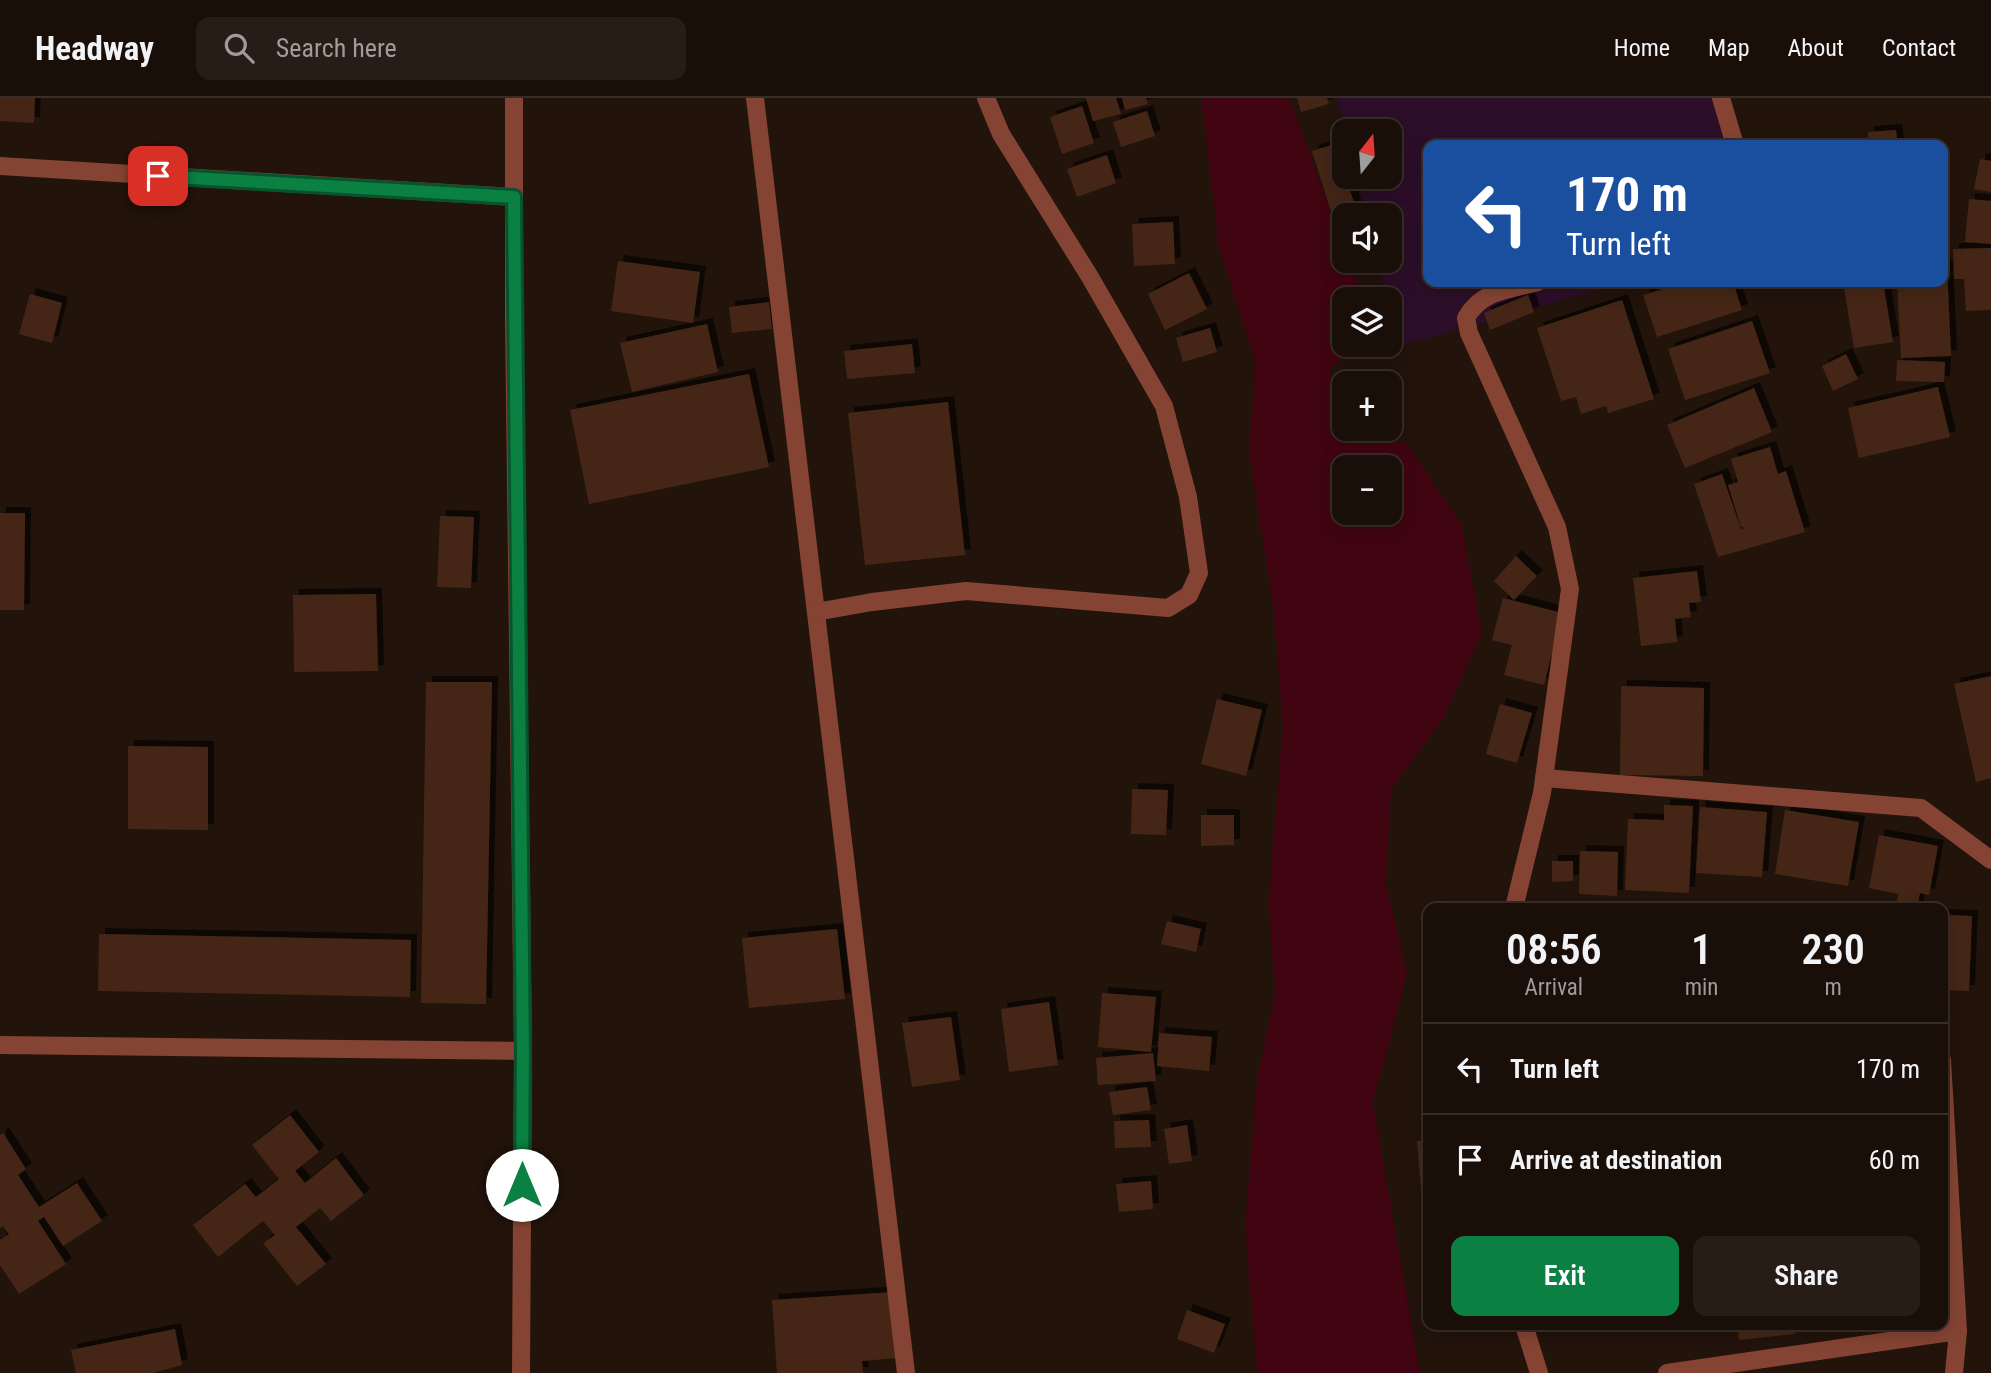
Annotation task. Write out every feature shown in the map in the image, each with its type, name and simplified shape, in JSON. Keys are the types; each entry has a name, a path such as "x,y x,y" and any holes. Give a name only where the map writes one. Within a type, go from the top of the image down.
{"street":[{"path":"514,98 523,1051 521,1373"},
{"path":"755,98 906,1373"},
{"path":"816,612 872,602 966,591 1168,608 1189,595 1199,573 1188,497 1164,406 1090,277 1001,134 986,98"},
{"path":"1721,98 1734,140"},
{"path":"0,166 514,197"},
{"path":"1515,903 1544,778 1570,589 1557,527 1469,333 1466,318 1481,298 1520,287"},
{"path":"1544,778 1921,808 1991,860"},
{"path":"0,1045 523,1051"},
{"path":"1948,1162 1958,1331 1954,1373"},
{"path":"1526,1330 1539,1373"},
{"path":"1667,1373 1958,1331"}],"shaded area":[{"path":"1201,98 1289,98 1332,214 1332,273 1354,273 1359,287 1332,287 1332,357 1344,357 1330,370 1332,441 1396,441 1407,444 1462,525 1482,634 1443,719 1391,789 1386,883 1407,974 1373,1103 1420,1373 1257,1373 1245,1224 1257,1079 1276,990 1268,908 1283,725 1274,612 1249,453 1255,360 1219,248"},
{"path":"1337,98 1726,98 1740,140 1423,140 1423,287 1609,287 1402,345 1402,287 1384,287 1381,273 1402,273 1402,203 1363,203 1360,189 1402,189 1402,119 1342,119"}],"building":[{"path":"0,98 35,98 34,123 0,121"},
{"path":"1086,98 1116,98 1121,114 1093,121"},
{"path":"1122,98 1146,98 1148,104 1125,110"},
{"path":"1297,98 1327,98 1329,104 1301,112"},
{"path":"1082,106 1094,143 1062,154 1050,117"},
{"path":"1147,111 1155,136 1121,147 1113,122"},
{"path":"1896,130 1897,140 1869,140 1868,132"},
{"path":"1332,145 1332,189 1350,189 1354,203 1332,203 1332,215 1312,151"},
{"path":"1107,155 1116,183 1077,197 1067,169"},
{"path":"1980,159 1991,161 1991,192 1974,189"},
{"path":"1969,199 1991,201 1991,244 1965,242"},
{"path":"1173,222 1175,264 1134,266 1132,224"},
{"path":"1991,248 1991,310 1966,311 1964,279 1954,279 1953,249"},
{"path":"618,261 700,272 693,323 611,311"},
{"path":"1189,273 1207,309 1165,330 1148,294"},
{"path":"1669,287 1735,287 1742,310 1657,337 1643,295"},
{"path":"1844,287 1884,287 1893,342 1854,348"},
{"path":"1897,287 1948,287 1951,356 1901,358"},
{"path":"30,294 62,303 52,343 19,334"},
{"path":"1528,295 1534,312 1490,330 1484,313"},
{"path":"1622,300 1654,399 1608,413 1606,406 1581,414 1576,397 1561,401 1537,328"},
{"path":"769,302 772,329 732,333 729,307"},
{"path":"1752,321 1770,373 1685,400 1668,349"},
{"path":"707,324 718,372 632,392 620,343"},
{"path":"1210,328 1217,352 1183,362 1176,338"},
{"path":"912,344 915,373 847,379 844,351"},
{"path":"1846,354 1858,379 1833,391 1822,366"},
{"path":"1897,360 1945,362 1944,382 1896,381"},
{"path":"749,374 769,467 589,504 570,410"},
{"path":"1938,387 1950,437 1859,458 1848,408"},
{"path":"1754,388 1772,432 1685,468 1667,425"},
{"path":"948,402 965,555 865,565 848,413"},
{"path":"1770,447 1778,474 1786,471 1805,532 1718,557 1694,484 1722,474 1741,529 1745,528 1741,527 1728,485 1738,482 1731,459"},
{"path":"0,513 25,513 24,610 0,610"},
{"path":"440,516 474,517 471,588 437,587"},
{"path":"1516,556 1537,576 1514,600 1494,581"},
{"path":"1697,571 1701,602 1689,603 1691,617 1675,619 1677,642 1641,646 1633,578"},
{"path":"376,594 378,671 294,672 293,595"},
{"path":"1503,598 1562,613 1544,685 1504,675 1512,645 1492,640"},
{"path":"1991,676 1991,778 1976,782 1954,684"},
{"path":"426,682 492,682 486,1004 421,1003"},
{"path":"1621,686 1704,688 1703,776 1620,775"},
{"path":"1217,699 1262,710 1246,776 1201,764"},
{"path":"1500,704 1532,713 1517,763 1486,754"},
{"path":"128,746 208,747 208,830 128,829"},
{"path":"1132,789 1168,790 1166,835 1131,834"},
{"path":"1664,805 1693,806 1689,893 1625,890 1628,819 1664,820"},
{"path":"1700,807 1767,812 1762,877 1696,873"},
{"path":"1785,810 1859,822 1848,886 1775,874"},
{"path":"1201,815 1234,815 1234,845 1201,846"},
{"path":"1879,835 1938,846 1929,895 1920,893 1918,903 1897,903 1898,894 1869,888"},
{"path":"1580,851 1618,852 1617,896 1579,894"},
{"path":"1552,861 1573,861 1573,881 1552,882"},
{"path":"1948,915 1972,916 1969,991 1948,990"},
{"path":"1167,921 1201,929 1196,952 1161,944"},
{"path":"837,929 845,999 749,1008 742,938"},
{"path":"99,934 411,940 410,997 98,991"},
{"path":"1102,993 1156,997 1151,1052 1098,1047"},
{"path":"1049,1002 1058,1065 1009,1072 1001,1009"},
{"path":"951,1017 960,1080 912,1087 902,1023"},
{"path":"1159,1033 1212,1037 1209,1071 1157,1066"},
{"path":"1153,1053 1156,1081 1098,1085 1096,1058"},
{"path":"1147,1087 1151,1110 1113,1115 1109,1092"},
{"path":"290,1115 319,1152 295,1171 305,1183 336,1158 364,1195 331,1221 320,1208 296,1227 326,1264 297,1286 263,1243 275,1235 263,1221 218,1257 193,1225 245,1184 256,1197 279,1179 252,1145"},
{"path":"1149,1120 1151,1147 1115,1148 1114,1121"},
{"path":"1187,1125 1192,1161 1169,1164 1164,1129"},
{"path":"3,1133 26,1169 18,1175 39,1207 77,1183 102,1221 63,1246 44,1217 38,1221 66,1264 19,1294 0,1265 0,1240 9,1234 3,1226 0,1228 0,1135"},
{"path":"1423,1140 1423,1216 1417,1141"},
{"path":"1151,1181 1153,1209 1119,1212 1116,1184"},
{"path":"894,1292 898,1358 862,1361 863,1373 777,1373 772,1300"},
{"path":"1187,1310 1225,1324 1214,1353 1177,1339"},
{"path":"175,1329 182,1365 153,1373 76,1373 71,1350"},
{"path":"1738,1330 1795,1330 1795,1334 1739,1340"}],"route":[{"path":"158,176 514,197 522,1185"}]}
